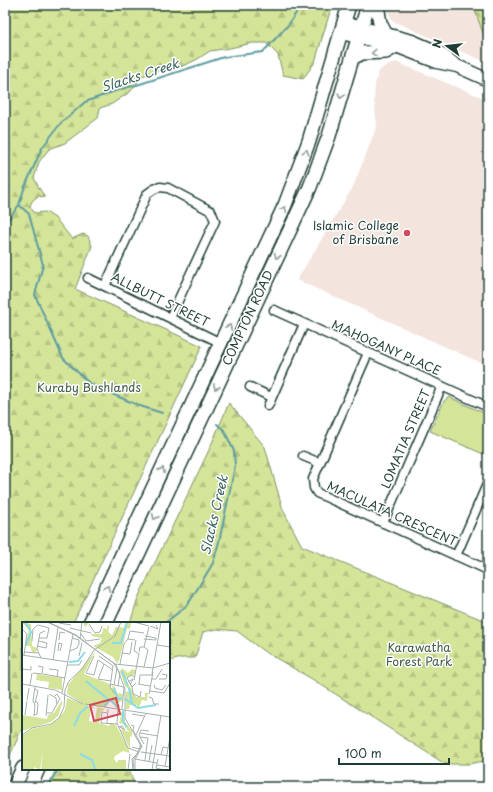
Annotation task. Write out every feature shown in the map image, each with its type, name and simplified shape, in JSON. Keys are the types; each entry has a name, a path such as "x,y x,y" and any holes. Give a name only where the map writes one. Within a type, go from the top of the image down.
{"main road":[{"name":"COMPTON ROAD","path":"90,622 278,222 297,176 316,118 349,5"},
{"name":"COMPTON ROAD","path":"106,622 310,186 329,136 368,5"},
{"path":"377,5 381,25 385,33"},
{"path":"352,58 360,54 386,52 396,46"},
{"path":"14,787 22,770"},
{"path":"30,787 38,770"}],"street":[{"path":"343,28 360,32 437,62 457,66 488,80"},
{"path":"360,32 385,33 405,38 435,50 457,66"},
{"path":"105,286 147,194 160,187 168,188 211,210 215,221 170,318"},
{"name":"ALLBUTT STREET","path":"88,278 221,343"},
{"name":"MAHOGANY PLACE","path":"274,310 488,407"},
{"path":"268,406 304,324"},
{"name":"MACULATA CRESCENT","path":"368,353 313,479 314,488 317,493 488,570"},
{"name":"LOMATIA STREET","path":"383,523 442,386"},
{"path":"250,387 272,397"},
{"path":"303,456 320,463"},
{"path":"456,556 488,482"}],"shaded area":[{"path":"384,5 473,5 488,47 488,63 393,21"},
{"name":"Islamic College of Brisbane","path":"396,62 488,100 488,366 297,280 353,187 377,126 374,100 378,72 384,67"}],"green space":[{"name":"Kuraby Bushlands","path":"5,5 332,5 315,62 303,79 283,75 278,55 266,43 252,43 210,51 196,60 180,67 164,69 142,76 131,91 112,104 100,108 98,118 65,143 49,149 39,162 34,178 45,197 38,196 32,201 30,206 34,213 46,212 55,218 72,239 83,234 88,236 92,246 75,289 202,346 73,622 22,622 22,729 5,766"},
{"path":"473,5 488,5 488,47"},
{"path":"449,397 488,415 488,456 430,431 444,401"},
{"name":"Karawatha Forest Park","path":"229,403 265,447 283,510 302,546 488,622 488,760 469,764 445,764 312,679 262,650 237,631 217,629 203,632 195,658 182,658 170,661 170,622 130,622 138,598 209,450"},
{"path":"56,770 129,770 135,787 48,787"}],"waterway":[{"name":"Slacks Creek","path":"162,413 140,406 91,385 63,358 35,295 43,265 29,214 19,205 24,189 42,148 60,124 85,102 118,90 224,57 263,52 289,24 301,5"},
{"name":"Slacks Creek","path":"5,224 19,205"},
{"name":"Slacks Creek","path":"166,622 190,601 213,563 219,542 235,466 234,451 224,430 217,424"},
{"name":"Slacks Creek","path":"49,787 52,779 58,770"}],"place":[{"name":"Islamic College of Brisbane","path":"407,233"}]}
